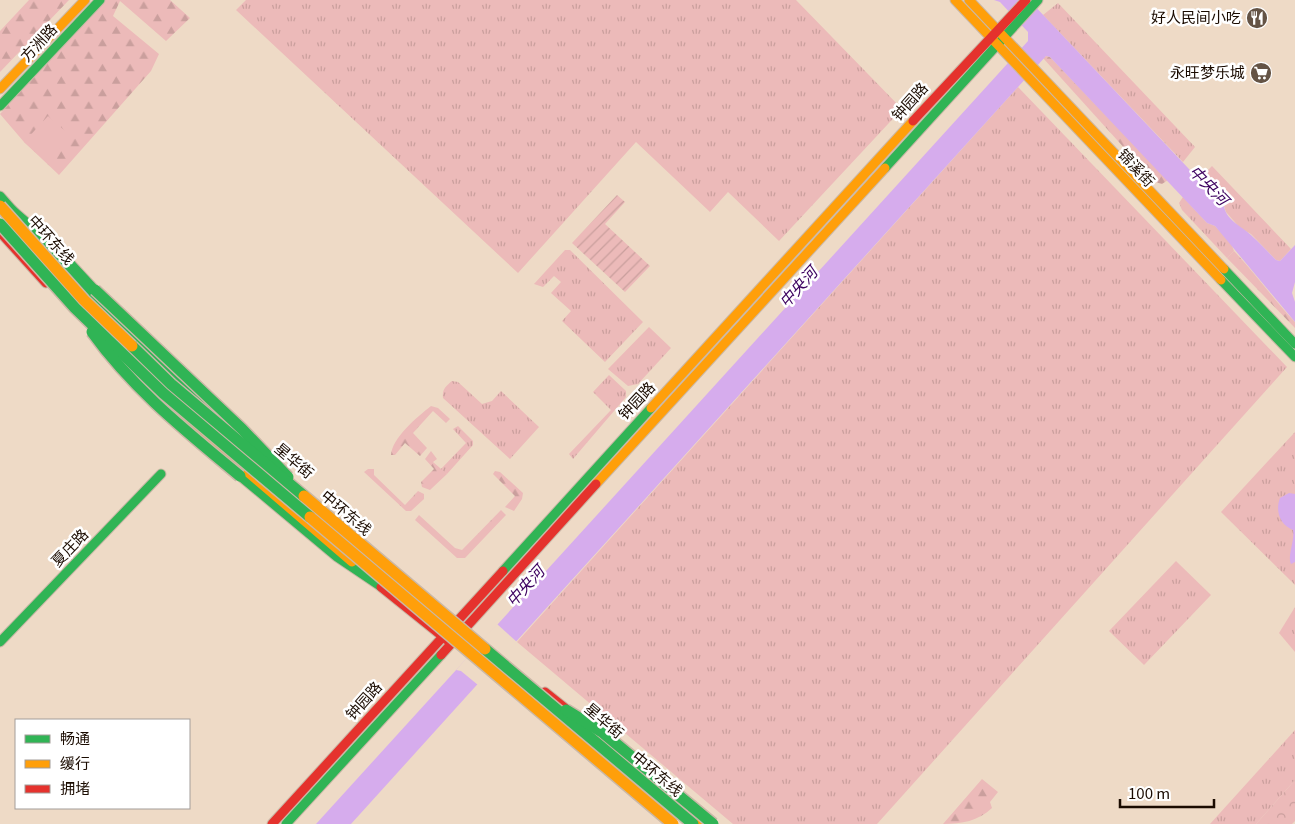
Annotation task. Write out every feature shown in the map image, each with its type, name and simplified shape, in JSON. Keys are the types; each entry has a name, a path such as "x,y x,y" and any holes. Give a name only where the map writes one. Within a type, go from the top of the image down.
{"main road":[{"name":"方洲路","path":"0,89 85,0"},
{"name":"方洲路","path":"0,106 100,0"},
{"name":"锦溪街","path":"956,0 997,36"},
{"name":"锦溪街","path":"968,0 997,36 1295,357"},
{"name":"钟园路","path":"286,824 461,623 997,36 1033,1"},
{"name":"锦溪街","path":"1032,73 1295,344"},
{"name":"星华街","path":"0,196 5,207 154,358 482,641 703,824"},
{"path":"5,207 56,247 151,348 273,460 315,506"},
{"name":"中环东线","path":"5,207 84,300 148,363 693,824"},
{"name":"中环东线","path":"0,224 76,308 133,366 673,824"},
{"path":"0,232 135,377 665,824"},
{"path":"76,308 104,351 132,381 240,476 337,557 386,590"},
{"name":"夏庄路","path":"0,642 161,474"},
{"name":"钟园路","path":"272,824 447,640"},
{"path":"538,693 602,732 713,824"}],"green space":[{"path":"29,0 69,0 0,72 0,31"},
{"path":"104,0 170,0 190,18 166,41 120,1 113,16 159,54 151,71 59,175 24,142 0,114"},
{"path":"246,0 796,0 902,109 779,241 728,192 710,212 636,142 518,273 236,10"},
{"path":"1058,3 1195,147 1183,162 1043,15"},
{"path":"1046,56 1050,57 1168,180 1162,184 1155,182 1043,58"},
{"path":"1018,87 1287,367 877,824 733,824 517,642"},
{"path":"48,116 71,136 47,162 24,142"},
{"path":"1212,166 1291,249 1280,261 1276,260 1251,234 1240,228 1226,212 1224,206 1199,179"},
{"path":"617,195 625,202 605,224 650,266 625,292 572,243"},
{"path":"1183,197 1207,223 1215,226 1231,243 1234,251 1227,258 1182,210 1179,203"},
{"path":"565,250 570,250 643,322 605,362 562,321 571,311 551,293 561,282 554,276 543,287 534,284"},
{"path":"1234,251 1295,322 1295,328 1227,258"},
{"path":"649,327 671,348 638,384 628,386 608,369"},
{"path":"609,375 626,391 626,397 573,459 569,454 611,410 593,392"},
{"path":"452,381 458,382 482,404 492,401 501,391 539,427 510,459 443,398 445,388"},
{"path":"431,406 438,408 450,419 446,423 433,411 413,433 427,448 420,456 405,443 395,455 391,455 392,448 400,435"},
{"path":"458,426 473,441 473,445 447,474 440,470 466,443 453,429"},
{"path":"1295,432 1295,585 1221,512"},
{"path":"431,451 437,459 433,462 447,474 430,490 422,487 421,482 434,469 425,459"},
{"path":"368,469 374,469 374,475 405,505 418,491 424,494 424,499 411,511 406,511 364,472"},
{"path":"495,471 500,472 523,493 522,499 514,511 505,507 515,496 493,474"},
{"path":"501,510 506,515 465,558 457,558 415,520 419,515 455,548 462,550"},
{"path":"1176,561 1211,595 1144,665 1109,631"},
{"path":"1295,607 1295,652 1279,633"},
{"path":"1295,730 1295,780 1256,824 1210,824"},
{"path":"982,779 998,792 990,802 992,808 981,816 969,821 943,824"},
{"path":"1295,780 1295,821 1292,824 1256,824"}],"shaded area":[{"path":"994,0 1029,0 1224,206 1228,216 1250,234 1276,260 1280,261 1295,245 1295,282 1292,293 1295,302 1295,322 1215,226 1207,223 1050,57 1046,56 351,824 316,824 1028,41 1028,32 1000,2"},
{"path":"1289,493 1295,494 1295,562 1291,564 1293,530 1285,525 1278,513 1280,498"}],"pier":[{"path":"497,624 517,642 478,685 461,671 456,670"}],"traffic: fast":[{"path":"0,106 100,0"},
{"path":"885,168 1038,0"},
{"path":"0,196 15,213"},
{"path":"11,209 55,247 95,290"},
{"path":"0,224 75,308 163,393 310,517"},
{"path":"39,239 154,358 239,434"},
{"path":"1224,269 1295,344"},
{"path":"1221,280 1295,357"},
{"path":"95,290 242,429 288,477"},
{"path":"92,332 108,353 143,391 180,426 240,476"},
{"path":"132,346 171,384 304,496"},
{"path":"503,571 651,408"},
{"path":"0,642 161,474"},
{"path":"240,476 337,557 386,590"},
{"path":"485,649 693,824"},
{"path":"286,824 441,655"},
{"path":"566,710 602,732 713,824"}],"traffic: slow":[{"path":"0,89 85,0"},
{"path":"955,0 1221,280"},
{"path":"969,0 1224,269"},
{"path":"651,408 913,121"},
{"path":"596,484 885,168"},
{"path":"0,206 84,300 132,346"},
{"path":"131,372 352,562"},
{"path":"304,496 485,649"},
{"path":"310,517 673,824"},
{"path":"632,764 703,824"}],"traffic: jam":[{"path":"913,121 1026,0"},
{"path":"0,232 46,283"},
{"path":"441,655 596,484"},
{"path":"272,824 503,571"},
{"path":"381,587 447,640"},
{"path":"545,692 570,712"}],"place":[{"name":"好人民间小吃","path":"1257,18"},
{"name":"永旺梦乐城","path":"1261,73"}],"water label":[{"name":"中央河","path":"1209,185"},
{"name":"中央河","path":"798,287"},
{"name":"中央河","path":"525,586"}]}
